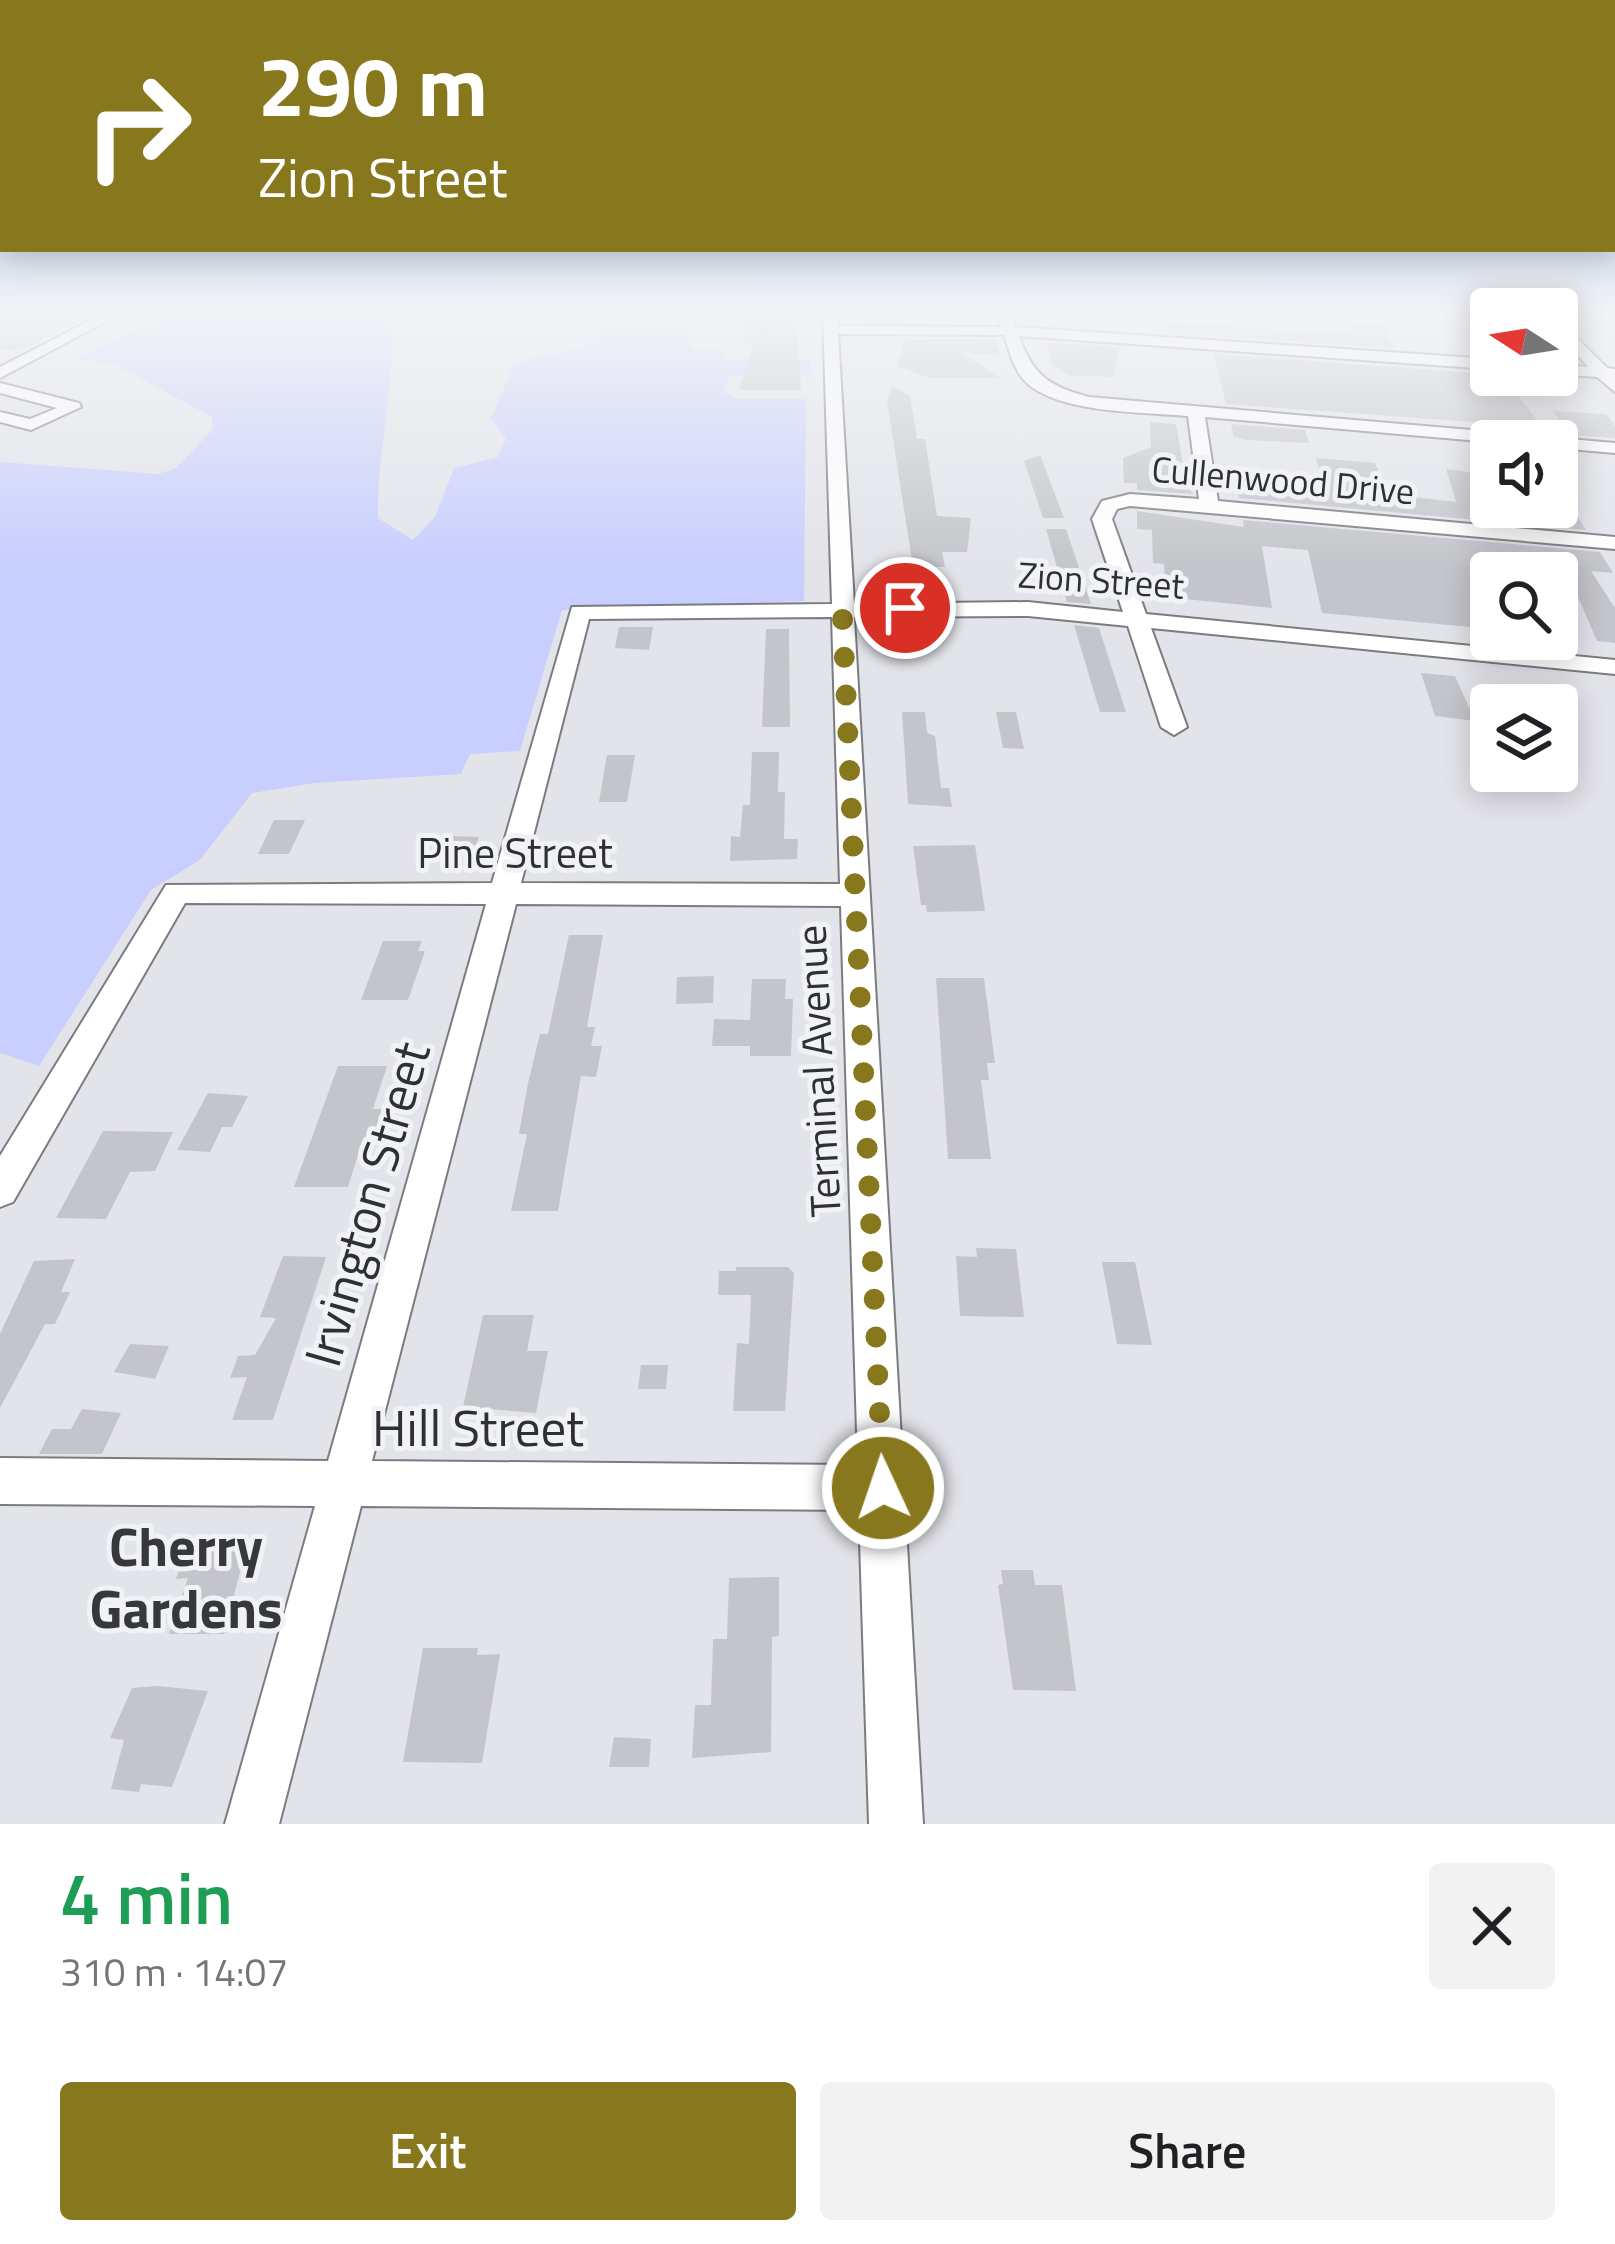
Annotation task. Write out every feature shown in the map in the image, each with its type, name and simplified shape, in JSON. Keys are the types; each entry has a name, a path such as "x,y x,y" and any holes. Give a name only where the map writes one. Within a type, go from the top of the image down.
{"street":[{"path":"0,417 31,425 73,407 43,399"},
{"name":"Terminal Avenue","path":"833,399 896,1824"},
{"path":"1077,399 1470,435"},
{"path":"1196,412 1209,506"},
{"path":"1578,445 1615,448"},
{"name":"Cullenwood Drive","path":"1174,727 1103,511 1130,500 1615,544"},
{"name":"Zion Street","path":"580,612 1028,608 1615,667"},
{"name":"Irvington Street","path":"252,1824 341,1484 508,896 580,612"},
{"name":"Pine Street","path":"0,1190 176,892 855,896"},
{"name":"Hill Street","path":"0,1481 883,1488"}],"shaded area":[{"path":"179,399 387,399 378,518 413,540 435,517 454,468 498,457 506,439 491,418 499,399 806,399 804,601 562,610 520,751 470,754 461,774 314,783 252,793 200,860 151,890 39,1066 0,1053 0,462 158,474 176,468 213,429 212,417"}],"building":[{"path":"911,399 917,439 925,439 937,516 971,518 967,552 942,552 945,567 933,567 940,592 917,592 887,401"},
{"path":"1225,399 1521,399 1537,420 1470,422 1226,404"},
{"path":"1553,411 1606,414 1615,426 1615,438 1578,436 1578,420 1559,420"},
{"path":"1150,422 1176,424 1187,487 1194,494 1137,490 1137,483 1124,483 1123,458 1151,447"},
{"path":"1231,424 1305,430 1309,443 1234,437"},
{"path":"1040,455 1064,518 1043,518 1024,461"},
{"path":"1316,458 1375,463 1388,494 1456,502 1446,469 1469,472 1470,519 1239,498 1236,483 1324,488"},
{"path":"1137,511 1244,527 1243,520 1600,552 1613,573 1591,571 1615,608 1615,643 1597,641 1578,597 1578,552 1470,552 1470,627 1322,613 1308,550 1262,546 1272,608 1166,597 1164,564 1153,563 1152,530 1137,529"},
{"path":"1046,529 1066,529 1091,604 1067,602"},
{"path":"1074,625 1099,628 1126,712 1100,712"},
{"path":"619,627 653,627 649,650 615,648"},
{"path":"766,629 789,629 790,727 762,727"},
{"path":"1421,673 1455,676 1470,710 1470,720 1435,716"},
{"path":"902,712 925,712 927,733 935,736 941,788 949,788 952,807 908,804"},
{"path":"996,712 1016,712 1024,749 1003,748"},
{"path":"752,752 779,752 778,792 785,792 784,839 798,839 797,859 730,861 731,836 740,837 743,805 750,805"},
{"path":"607,755 635,755 627,802 599,802"},
{"path":"274,820 305,820 289,854 258,854"},
{"path":"452,836 479,837 469,865 441,864"},
{"path":"975,845 985,911 927,912 926,905 921,905 913,846"},
{"path":"569,935 603,935 587,1027 595,1027 591,1046 602,1046 596,1077 581,1076 558,1211 511,1211 527,1134 519,1134 528,1083 540,1034 548,1034"},
{"path":"383,941 422,941 418,951 425,951 408,1000 361,1000"},
{"path":"714,976 713,1003 676,1004 677,977"},
{"path":"936,978 984,978 995,1063 987,1063 989,1080 981,1080 991,1159 948,1159"},
{"path":"752,979 786,979 785,999 793,999 791,1056 750,1056 750,1046 712,1046 714,1019 750,1020"},
{"path":"338,1066 387,1066 373,1109 382,1109 370,1149 360,1149 348,1187 294,1187"},
{"path":"208,1093 248,1096 232,1127 222,1127 210,1152 177,1150"},
{"path":"103,1131 173,1132 155,1171 130,1172 106,1219 56,1218"},
{"path":"976,1248 1016,1249 1024,1317 960,1316 956,1256 977,1257"},
{"path":"283,1256 326,1257 273,1420 232,1420 247,1377 230,1378 238,1356 255,1355 276,1318 260,1317"},
{"path":"75,1259 61,1292 70,1292 55,1324 45,1324 0,1408 0,1334 34,1261"},
{"path":"1102,1262 1135,1262 1152,1345 1117,1344"},
{"path":"736,1267 788,1267 794,1273 785,1411 733,1411 737,1343 749,1344 751,1295 718,1295 719,1271 736,1271"},
{"path":"483,1315 534,1315 527,1351 548,1351 536,1413 463,1407"},
{"path":"130,1344 169,1346 155,1379 114,1372"},
{"path":"641,1365 668,1365 666,1389 638,1389"},
{"path":"82,1409 121,1413 102,1454 39,1454 52,1429 71,1429"},
{"path":"248,1541 224,1634 169,1634 188,1578 176,1579 188,1542"},
{"path":"1001,1570 1033,1570 1035,1585 1062,1585 1076,1691 1013,1690 998,1585 1003,1584"},
{"path":"779,1577 779,1636 772,1637 771,1752 692,1758 695,1705 711,1705 713,1639 727,1639 729,1578"},
{"path":"423,1648 478,1648 477,1655 500,1654 482,1763 403,1762"},
{"path":"132,1688 208,1691 172,1787 141,1784 139,1792 111,1789 124,1740 110,1738"},
{"path":"614,1737 651,1739 649,1767 609,1767"}],"district":[{"name":"Cherry Gardens","path":"186,1578"}],"route":[{"path":"883,1488 842,608 905,608"}]}
